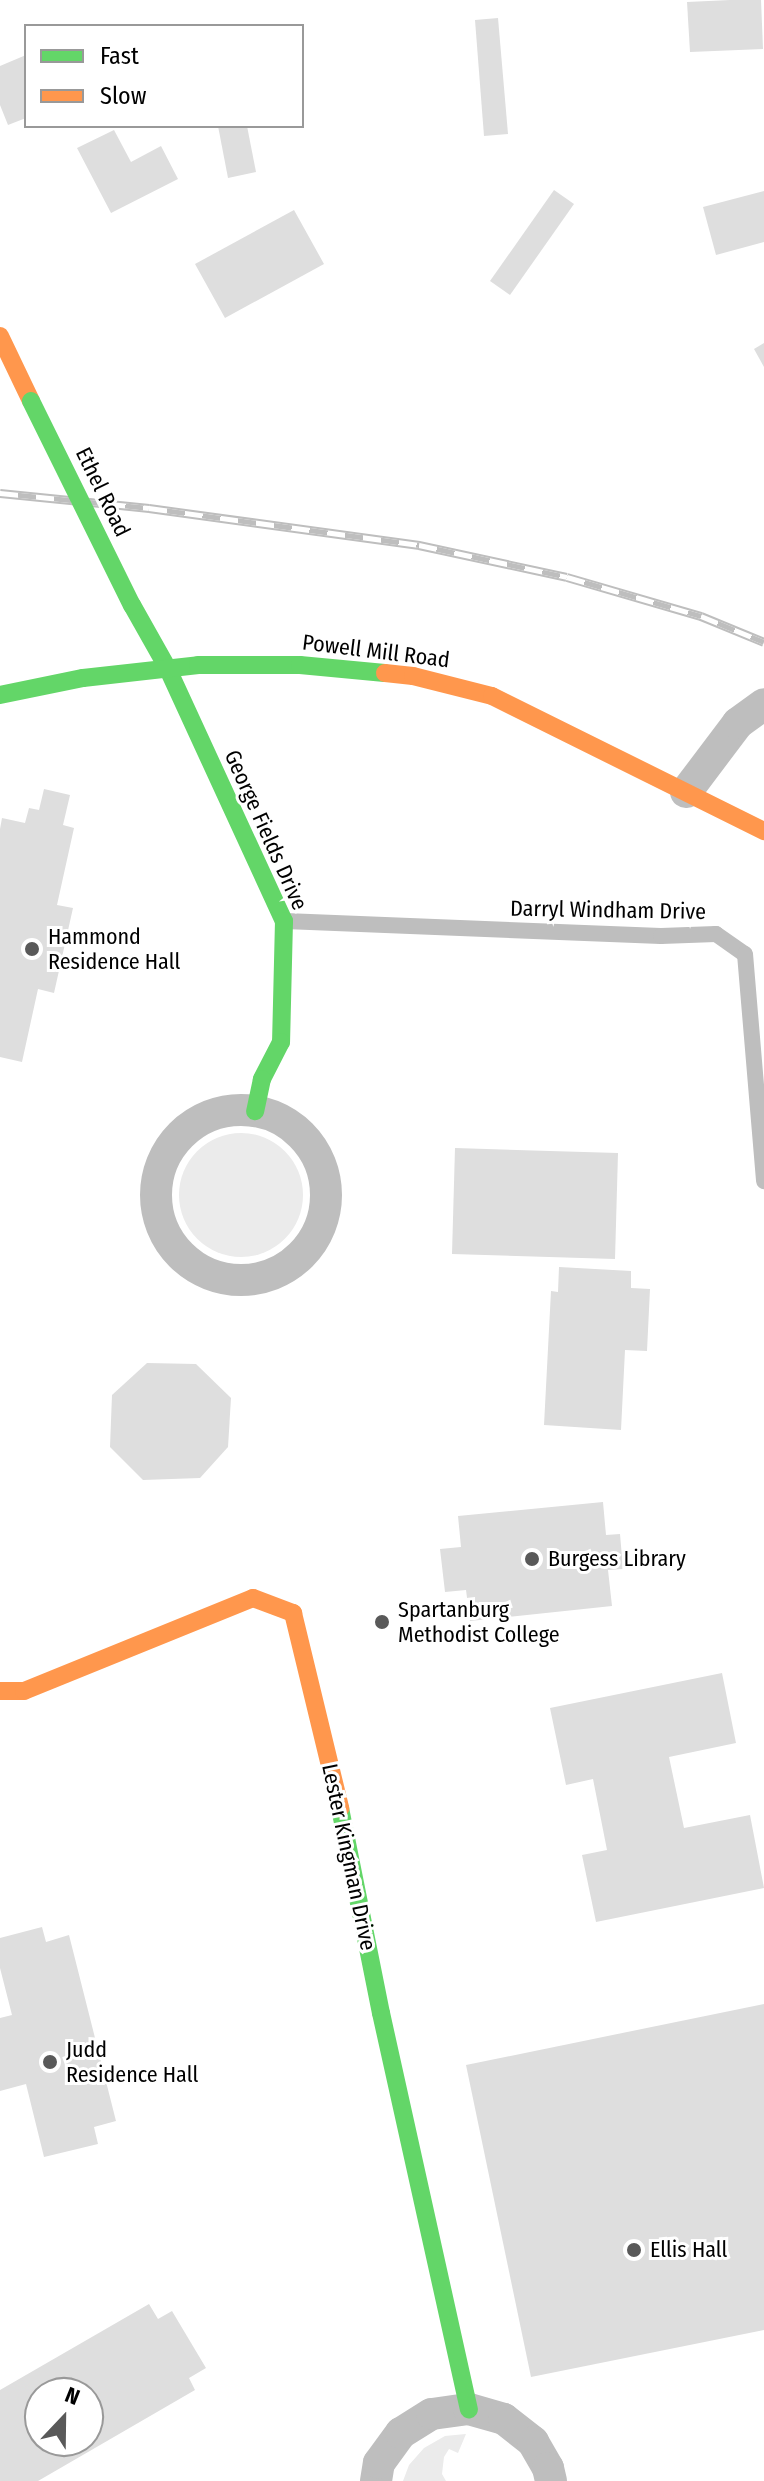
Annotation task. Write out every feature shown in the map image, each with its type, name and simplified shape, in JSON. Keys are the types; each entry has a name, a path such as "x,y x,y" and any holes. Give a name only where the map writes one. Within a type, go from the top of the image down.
{"street":[{"name":"Ethel Road","path":"0,336 132,605 167,667"},
{"name":"Powell Mill Road","path":"0,695 83,678 167,667 300,665 413,676 492,696 764,831"},
{"name":"George Fields Drive","path":"167,667 284,921 281,1042 262,1079 255,1111"},
{"path":"686,792 751,713"},
{"path":"255,1111 287,1123 311,1146 325,1177 326,1210 314,1242 290,1266 260,1280 226,1280 195,1268 170,1245 157,1214 156,1181 168,1150 191,1125 222,1112 255,1111"},
{"name":"Lester Kingman Drive","path":"0,1691 24,1691 253,1598 293,1613 356,1875 381,2013 469,2409"},
{"path":"376,2481 379,2463 401,2433 432,2414 469,2409 504,2419 533,2442 548,2468 551,2481"}],"lane":[{"name":"Darryl Windham Drive","path":"284,921 661,936 716,934 745,954 764,1181"}],"shaded area":[{"path":"241,1133 265,1138 284,1152 298,1171 303,1195 298,1219 284,1238 265,1252 241,1257 217,1252 198,1238 184,1219 179,1195 184,1171 198,1152 217,1138"},
{"path":"466,2434 458,2453 449,2449 444,2457 442,2474 446,2481 403,2481 409,2465 424,2448 445,2436"}],"building":[{"path":"761,0 763,49 690,52 687,2"},
{"path":"498,18 508,134 484,136 475,20"},
{"path":"24,56 24,119 8,125 0,105 0,66"},
{"path":"218,128 247,128 256,172 228,178"},
{"path":"114,130 131,162 161,146 178,179 111,213 77,148"},
{"path":"554,190 574,204 510,295 490,281"},
{"path":"764,191 764,242 716,255 703,207"},
{"path":"294,210 324,264 225,318 195,264"},
{"path":"764,343 764,367 754,349"},
{"name":"Hammond Residence Hall","path":"44,789 70,795 63,825 74,828 57,905 73,908 54,993 38,989 22,1062 0,1057 0,829 2,818 25,823 29,808 39,810"},
{"path":"455,1148 618,1153 615,1259 452,1254"},
{"path":"559,1267 631,1271 631,1288 650,1289 647,1351 625,1350 621,1430 544,1425 551,1291 558,1292"},
{"path":"147,1363 196,1364 231,1398 228,1447 200,1478 143,1480 110,1447 112,1395"},
{"name":"Burgess Library","path":"603,1502 606,1535 620,1534 623,1569 608,1570 612,1606 470,1621 466,1590 445,1592 440,1549 461,1547 458,1516"},
{"path":"722,1673 736,1743 669,1757 684,1828 750,1815 764,1888 596,1922 582,1855 607,1850 593,1779 566,1785 550,1708"},
{"name":"Judd Residence Hall","path":"42,1927 46,1942 69,1935 116,2121 94,2127 98,2144 44,2157 26,2084 0,2091 0,2018 12,2015 0,1968 0,1938"},
{"name":"Ellis Hall","path":"764,2004 764,2330 531,2377 466,2065"},
{"path":"149,2304 158,2319 172,2311 206,2368 189,2378 195,2390 104,2443 104,2377 24,2377 24,2457 79,2457 38,2481 0,2481 0,2390"}],"railway":[{"path":"0,493 149,508 419,545 567,577 701,616 764,642"}],"traffic: fast":[{"path":"31,401 132,605"},
{"path":"132,605 167,667 284,921 281,1042 262,1079 255,1111"},
{"path":"0,695 83,678 198,665 300,665 385,673"},
{"path":"340,1808 381,2013 469,2409"}],"traffic: slow":[{"path":"0,336 31,401"},
{"path":"385,673 413,676 492,696 764,831"},
{"path":"0,1691 24,1691 253,1598 293,1613 340,1808"}],"place":[{"name":"Hammond Residence Hall","path":"32,949"},
{"name":"Burgess Library","path":"532,1559"},
{"name":"Spartanburg Methodist College","path":"382,1622"},
{"name":"Judd Residence Hall","path":"50,2062"},
{"name":"Ellis Hall","path":"634,2250"}]}
